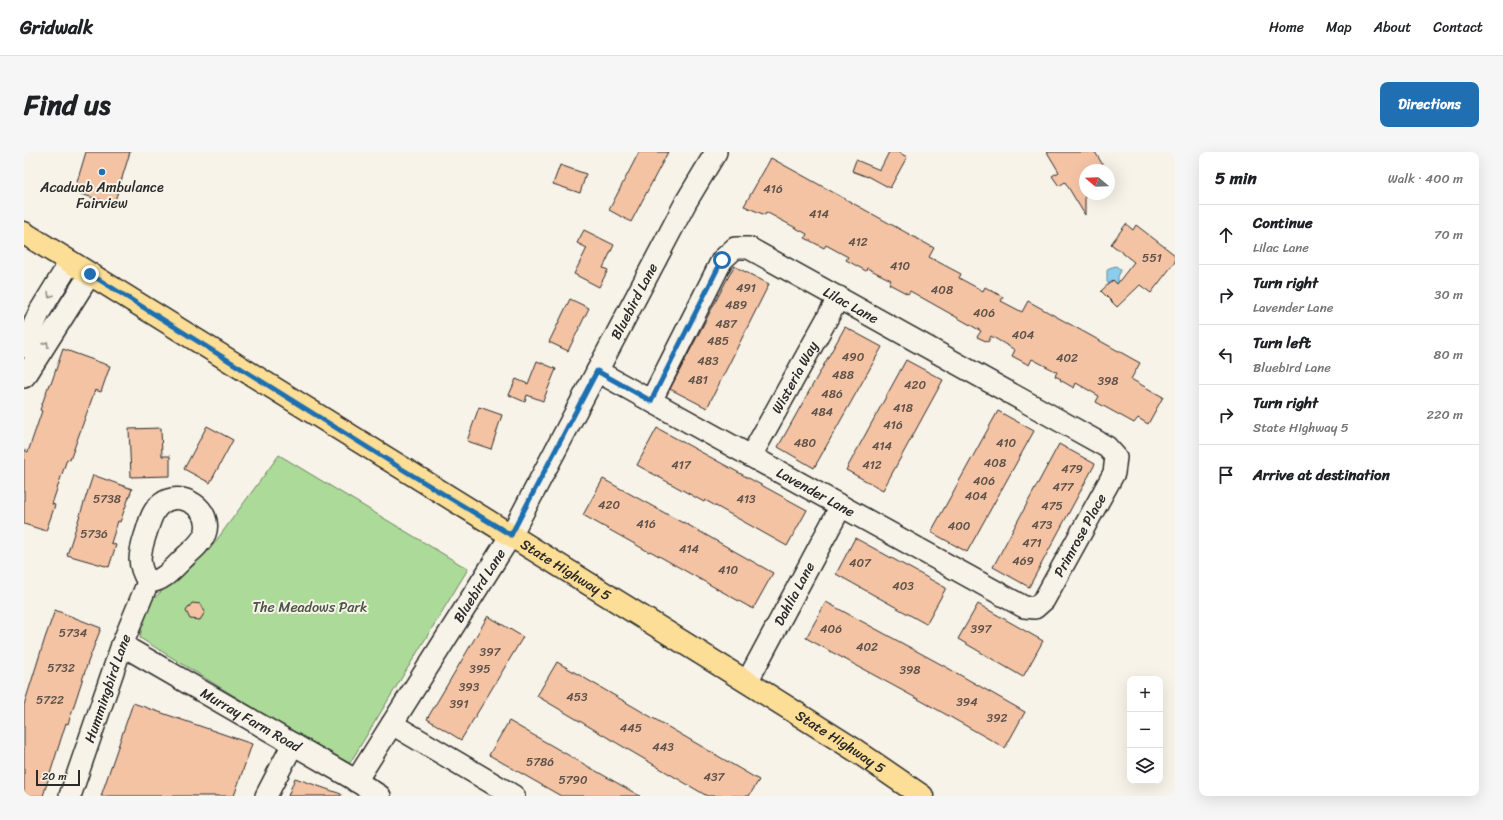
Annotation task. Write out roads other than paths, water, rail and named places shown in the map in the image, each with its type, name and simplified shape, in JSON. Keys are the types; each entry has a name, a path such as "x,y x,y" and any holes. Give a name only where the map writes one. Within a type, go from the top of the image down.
{"main road":[{"name":"State Highway 5","path":"24,233 747,682 855,750 922,796"}],"street":[{"name":"Bluebird Lane","path":"356,781 511,535 686,202 716,152"},
{"name":"Lilac Lane","path":"651,401 722,260 735,248 749,248 1107,447 1116,457"},
{"path":"24,347 40,311 70,262"},
{"path":"24,377 90,274"},
{"name":"Wisteria Way","path":"751,456 839,297"},
{"name":"Lavender Lane","path":"597,371 1024,607 1036,608"},
{"name":"Primrose Place","path":"1036,608 1044,600 1114,473 1116,457"},
{"name":"Dahlia Lane","path":"747,682 841,506"},
{"name":"Hummingbird Lane","path":"70,796 122,645 148,582"},
{"name":"Murray Farm Road","path":"122,645 380,796"},
{"path":"392,724 514,796"},
{"path":"266,796 293,744"}],"water":[{"path":"1116,266 1121,270 1118,277 1118,282 1123,285 1127,292 1107,282 1107,271 1109,268"}],"place":[{"name":"Acaduab Ambulance Fairview","path":"102,172"}],"park label":[{"name":"The Meadows Park","path":"310,607"}]}
